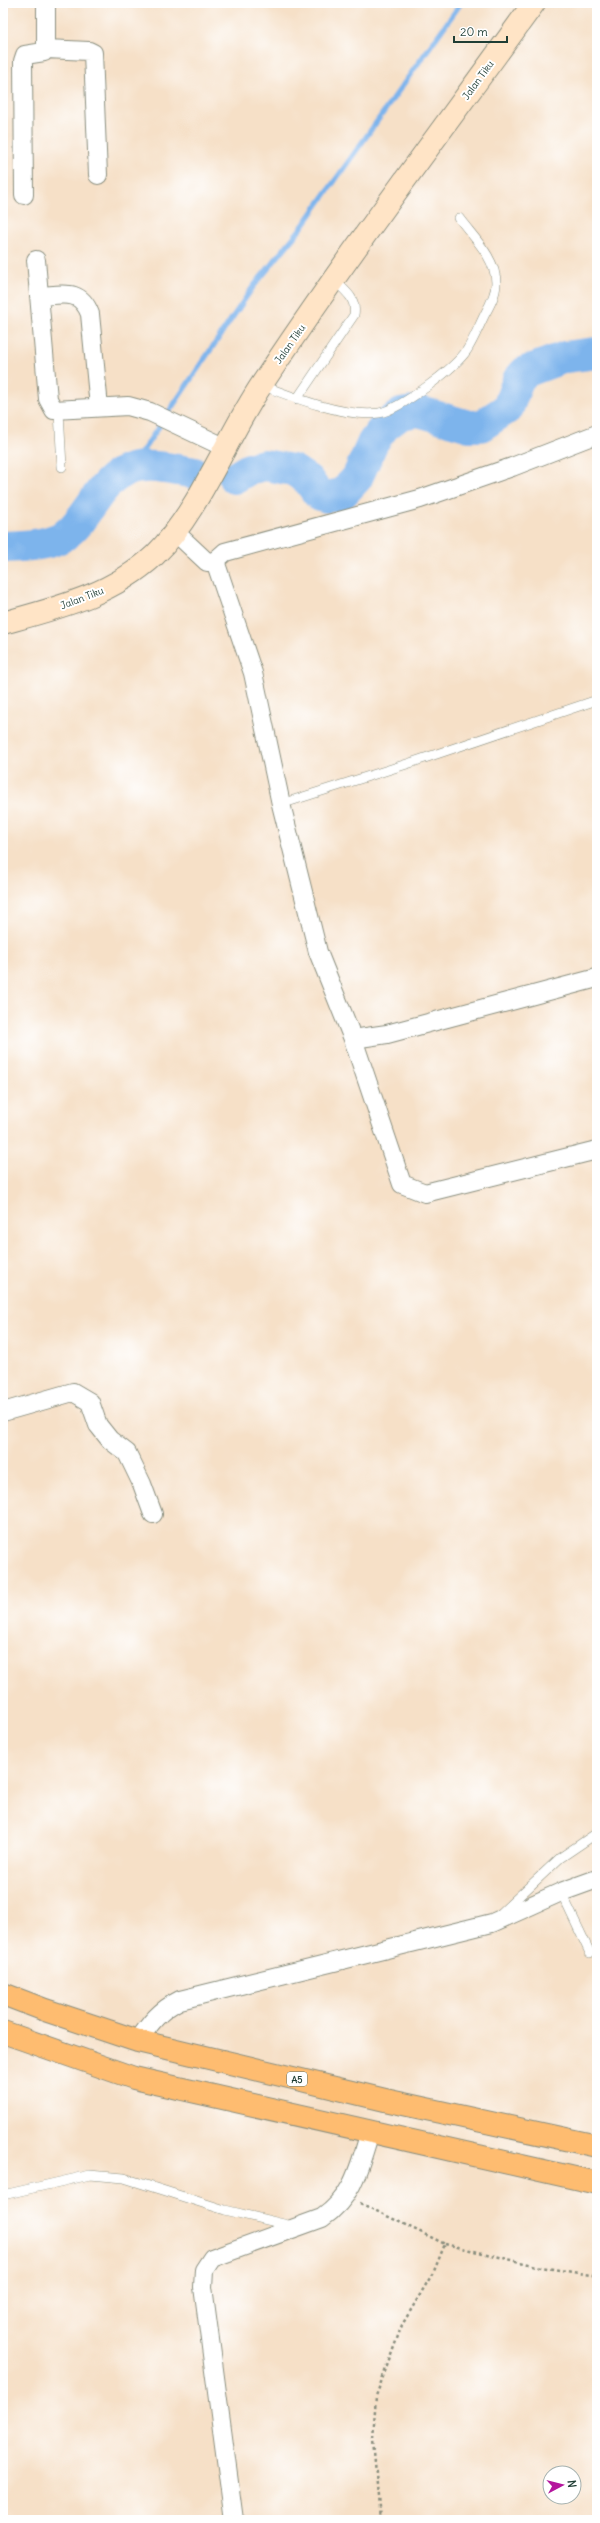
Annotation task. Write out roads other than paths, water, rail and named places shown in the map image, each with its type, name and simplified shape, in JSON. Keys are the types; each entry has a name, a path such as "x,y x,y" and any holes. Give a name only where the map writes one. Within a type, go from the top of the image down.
{"highway":[{"name":"A5","path":"3,1994 44,2010 138,2041 386,2100 597,2146"},
{"path":"3,2032 134,2078 597,2183"}],"main road":[{"name":"Jalan Tiku","path":"3,623 61,606 104,591 133,573 156,554 175,532 190,510 224,447 261,385 334,280 534,3"}],"street":[{"path":"46,3 46,49"},
{"path":"24,195 23,61 25,55 44,52 46,49 89,51 93,53 98,175"},
{"path":"36,260 48,399 50,407 59,412 99,407 128,406 150,412 224,447"},
{"path":"39,296 78,296 86,303 90,314 99,407"},
{"path":"175,532 207,562 215,562 225,552 420,499 512,467 597,434"},
{"path":"215,562 253,673 280,804 318,952 353,1039 402,1184 425,1193 597,1150"},
{"path":"353,1039 387,1034 597,978"},
{"path":"3,1412 73,1392 90,1402 98,1425 110,1440 127,1453 142,1484 153,1514"},
{"path":"138,2041 153,2019 165,2008 180,2000 492,1922 561,1892 597,1880"},
{"path":"234,2520 203,2287 204,2270 212,2258 322,2218 337,2208 353,2185 370,2132"}],"lane":[{"path":"261,385 297,399 353,412 380,412 394,408 455,363 467,350 494,296 496,283 489,258 459,218"},
{"path":"297,399 354,315 356,306 353,298 334,280"},
{"path":"59,412 62,467"},
{"path":"280,804 597,700"},
{"path":"492,1922 560,1858 597,1833"},
{"path":"561,1892 590,1952"},
{"path":"3,2195 90,2174 124,2178 225,2210 299,2227"}],"waterway":[{"path":"131,468 253,287 302,227 461,3"},
{"path":"234,478 249,469 264,465 293,470 308,480 318,494 327,497 342,494 357,478 373,442 385,426 401,414 418,411 469,426 481,426 508,408 518,380 525,372 565,357 597,353"},
{"path":"3,547 27,546 43,543 58,539 65,535 74,527 103,489 120,474 131,469 138,467 154,467 195,473"}]}
